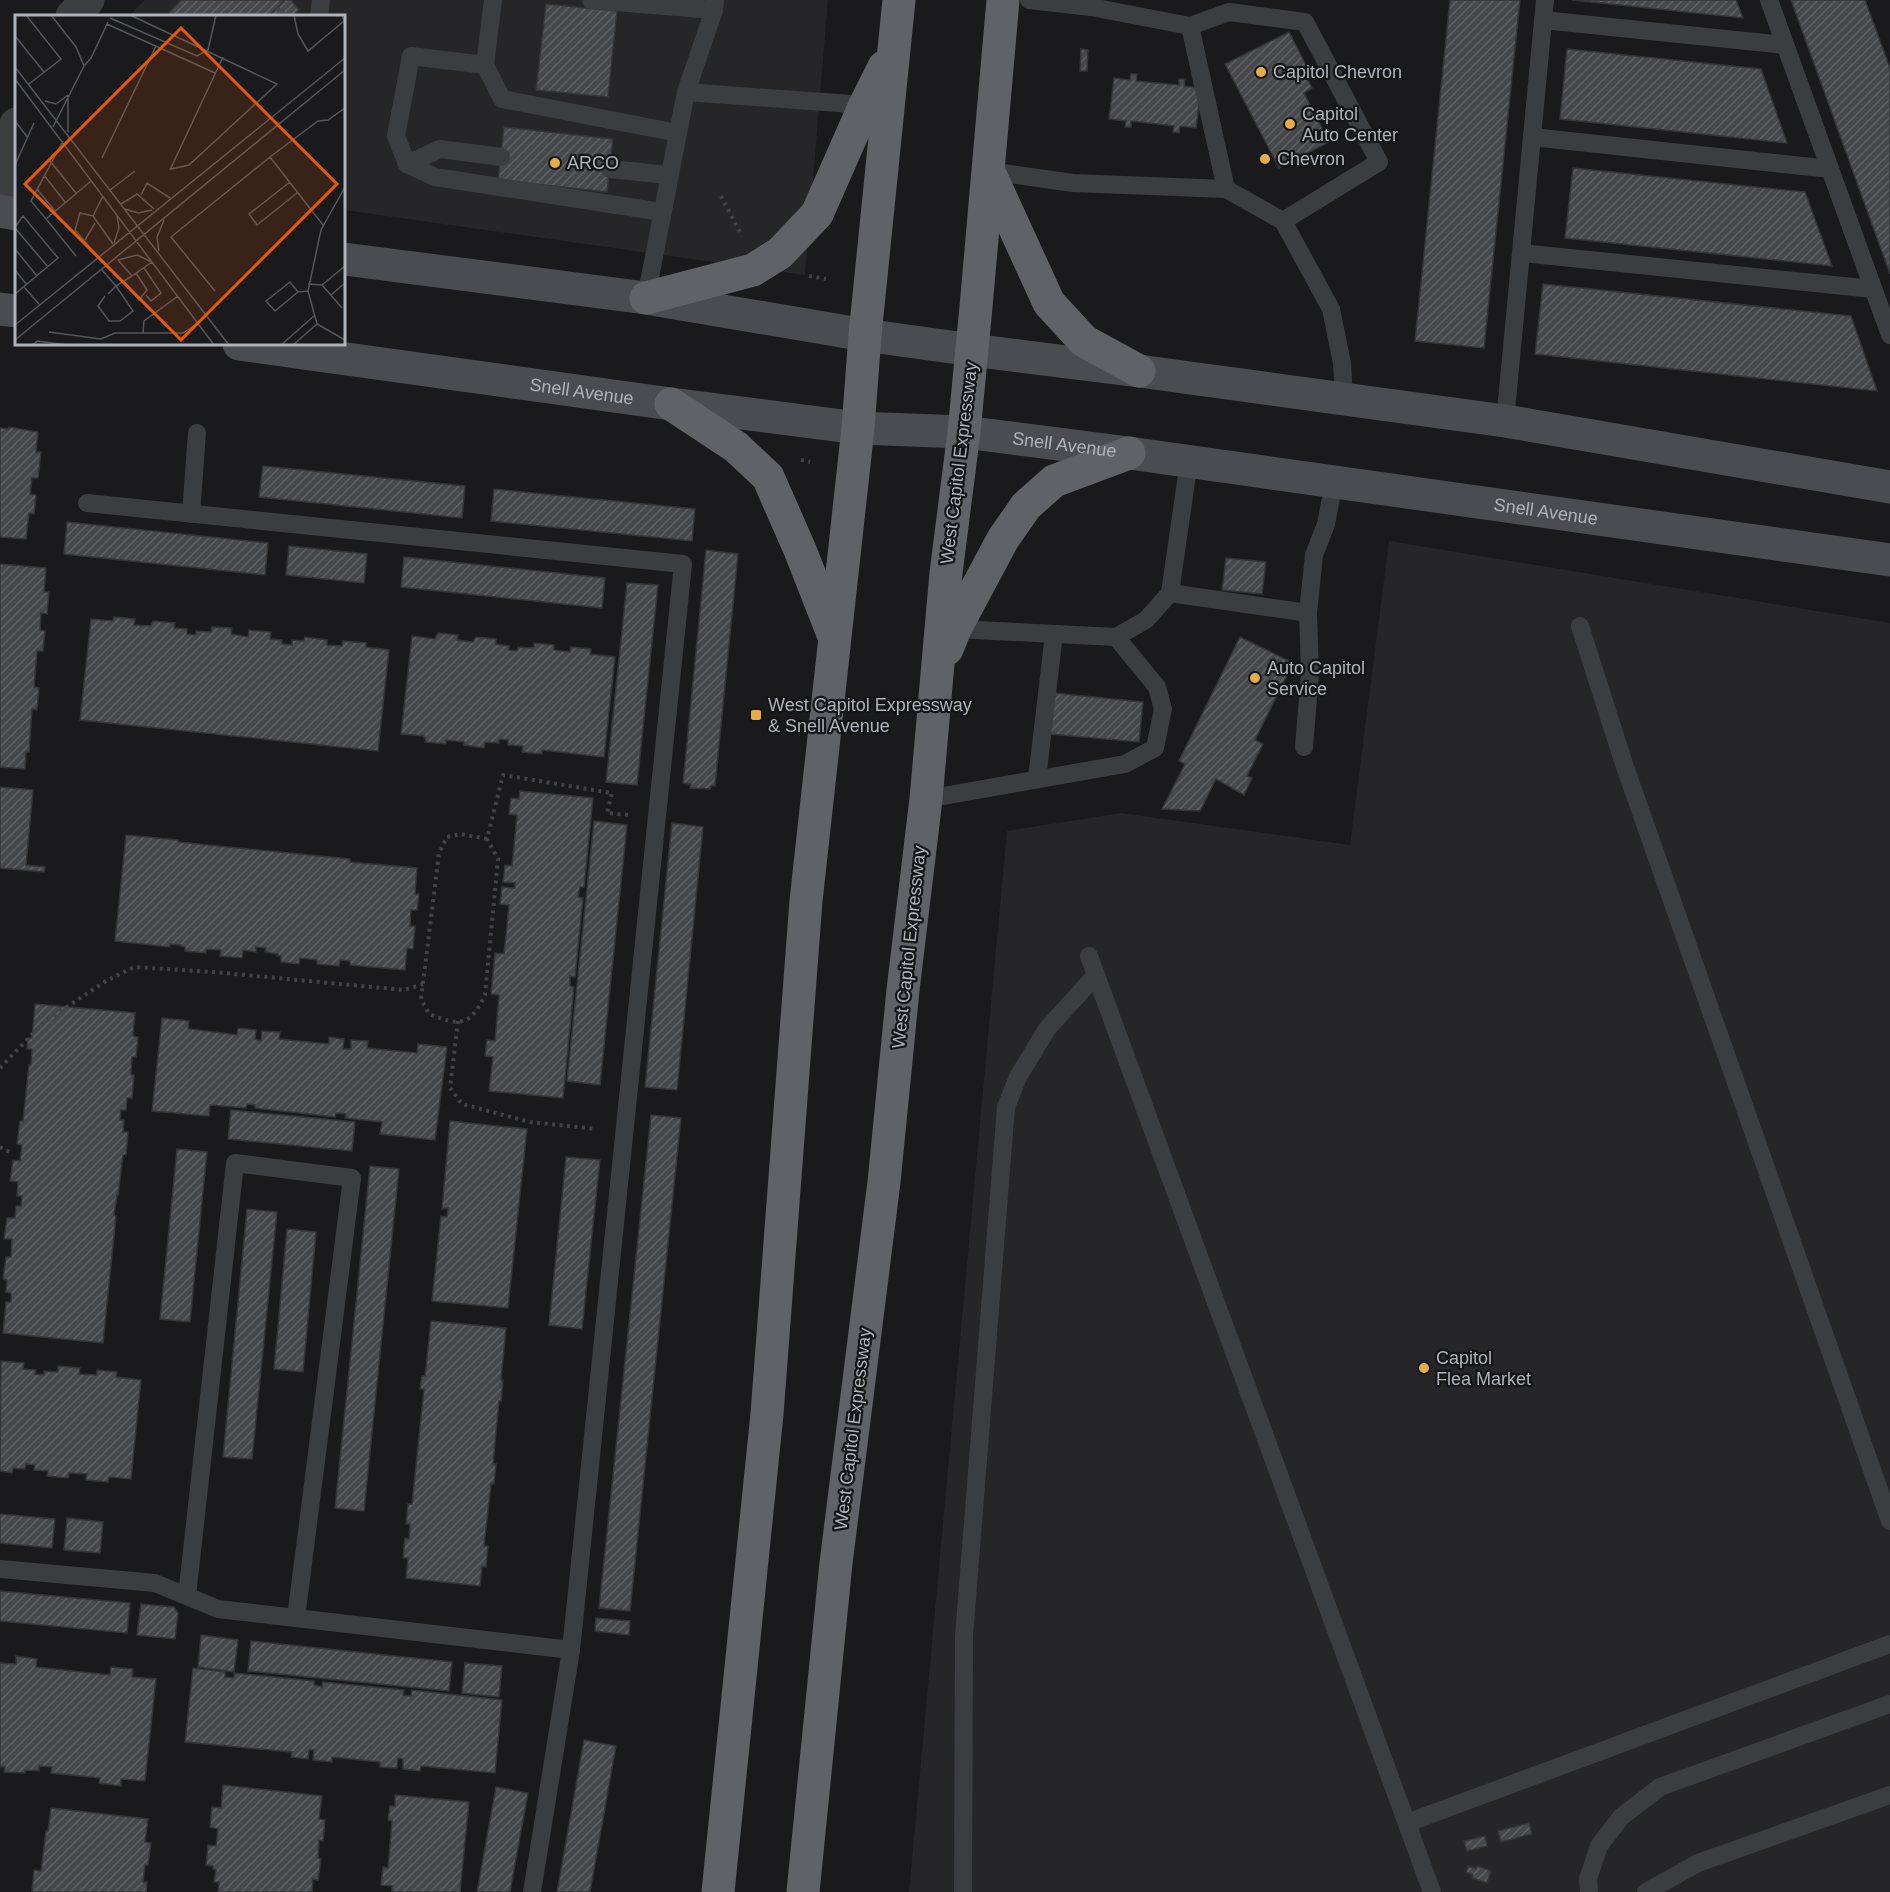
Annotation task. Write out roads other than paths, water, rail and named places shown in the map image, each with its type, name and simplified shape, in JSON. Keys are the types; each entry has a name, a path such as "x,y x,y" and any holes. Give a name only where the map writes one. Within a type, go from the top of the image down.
{"highway":[{"path":"718,1892 767,1414 806,901 858,428 865,335 899,0"},
{"name":"West Capitol Expressway","path":"803,1892 837,1563 884,1182 903,990 926,799 946,573 972,350 1003,0"},
{"path":"646,298 753,270 780,253 817,214 865,105 893,50"},
{"path":"989,171 1049,303 1084,341 1139,371"},
{"path":"671,404 736,447 768,477 835,639"},
{"path":"936,676 955,629 1003,539 1026,506 1054,481 1129,453"}],"main road":[{"path":"0,211 15,214"},
{"path":"345,259 646,298 865,335 972,350 1505,421 1890,487"},
{"path":"0,309 15,311"},
{"name":"Snell Avenue","path":"246,345 858,428 964,432 1129,453 1890,560"}],"street":[{"path":"73,15 88,0"},
{"path":"0,190 15,128"}],"lane":[{"path":"319,15 321,0"},
{"path":"493,0 485,65 501,99 678,133"},
{"path":"591,0 714,5 686,92 646,298"},
{"path":"1029,0 1091,7 1190,26 1229,12 1305,22 1379,162 1283,221"},
{"path":"1505,421 1545,0"},
{"path":"1769,0 1890,335"},
{"path":"1543,20 1785,45"},
{"path":"1190,26 1226,189"},
{"path":"485,65 411,56 396,136 407,164 435,177 662,212"},
{"path":"686,92 865,105"},
{"path":"1532,137 1830,170"},
{"path":"407,164 440,149 501,157"},
{"path":"610,169 669,175"},
{"path":"989,171 1073,183 1226,189 1283,221 1331,309 1342,363 1344,398"},
{"path":"1522,253 1873,289"},
{"path":"191,514 197,433"},
{"path":"955,629 1116,637 1146,620 1170,593 1189,461"},
{"path":"1304,747 1310,673 1308,613 1314,555 1326,524 1334,482"},
{"path":"87,504 683,564 571,1650 532,1892"},
{"path":"1170,593 1308,613"},
{"path":"1580,626 1624,764 1890,1521"},
{"path":"1037,779 1054,634"},
{"path":"926,799 1125,764 1155,748 1163,709 1157,687 1116,637"},
{"path":"1089,956 1432,1892"},
{"path":"963,1892 964,1636 1006,1107 1018,1077 1047,1029 1096,975"},
{"path":"187,1596 235,1163 352,1178 296,1618"},
{"path":"0,1569 155,1583 218,1609 571,1650"},
{"path":"1407,1822 1890,1644"},
{"path":"1589,1892 1588,1879 1599,1846 1621,1817 1660,1787 1890,1704"},
{"path":"1646,1892 1698,1863 1890,1795"}],"place":[{"name":"Capitol Chevron","path":"1261,72"},
{"name":"Capitol Auto Center","path":"1290,124"},
{"name":"Chevron","path":"1265,159"},
{"name":"ARCO","path":"555,163"},
{"name":"Auto Capitol Service","path":"1255,678"},
{"name":"West Capitol Expressway & Snell Avenue","path":"756,715"},
{"name":"Capitol Flea Market","path":"1424,1368"}]}
